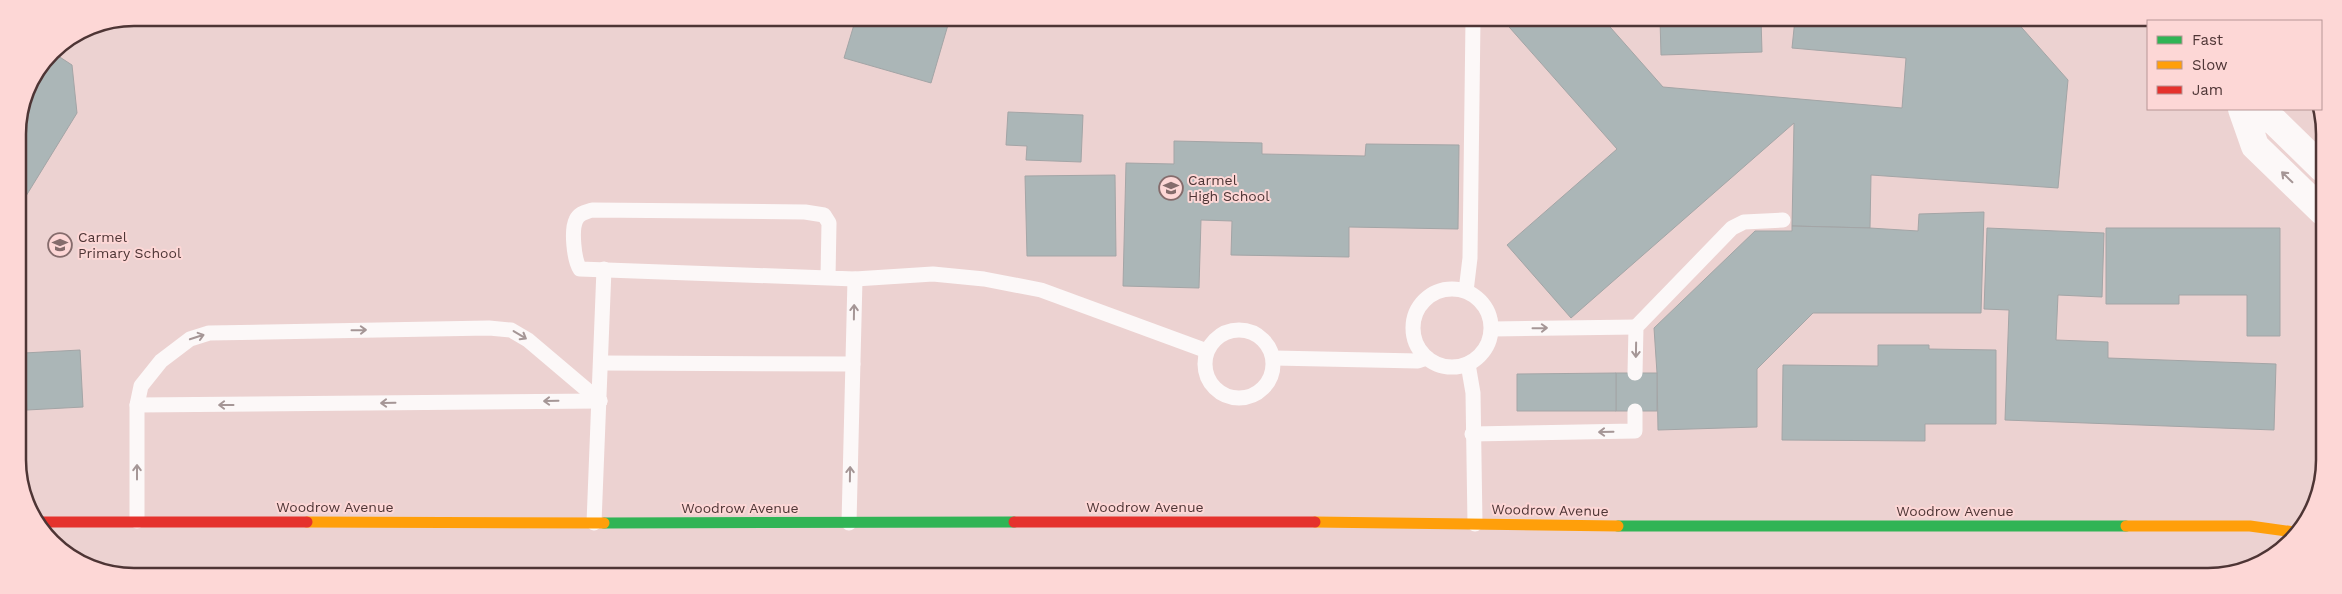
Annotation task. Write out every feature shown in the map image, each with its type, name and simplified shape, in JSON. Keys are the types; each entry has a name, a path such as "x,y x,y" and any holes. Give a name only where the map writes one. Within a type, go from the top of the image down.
{"main road":[{"name":"Woodrow Avenue","path":"47,522 849,523 1167,521 1527,526 2292,526"}],"street":[{"path":"2242,110 2255,146 2316,205"},
{"path":"2253,110 2275,122 2316,162"}],"lane":[{"path":"1466,291 1471,231 1473,26"},
{"path":"828,278 829,223 824,215 805,212 592,210 580,214 575,220 574,261 580,269 855,279 933,274 984,278 1041,290 1207,351"},
{"path":"1635,373 1636,327 1732,228 1744,222 1784,220"},
{"path":"594,523 604,269"},
{"path":"849,523 855,279"},
{"path":"1450,290 1466,291 1480,300 1488,313 1492,329 1488,344 1480,356 1468,364 1454,368 1440,366 1427,358 1418,347 1414,333 1415,317 1422,303 1435,293 1450,290"},
{"path":"1492,329 1636,327"},
{"path":"137,521 137,406 141,386 161,361 190,339 209,333 489,328 511,330 528,340 600,401"},
{"path":"1243,329 1257,334 1268,344 1274,358 1269,382 1249,398 1237,399 1219,391 1207,377 1204,364 1207,351 1215,339 1228,331 1243,329"},
{"path":"1274,358 1418,361 1427,358"},
{"path":"601,363 853,364"},
{"path":"1468,364 1473,393 1472,434 1475,524"},
{"path":"137,406 600,401"},
{"path":"1472,434 1635,431 1635,411"}],"building":[{"path":"854,26 948,26 931,83 844,58"},
{"path":"1508,26 1609,26 1663,87 1902,108 1906,58 1792,48 1794,26 2020,26 2068,80 2058,188 1871,175 1870,228 1792,226 1794,123 1571,318 1507,245 1617,149"},
{"path":"1660,26 1761,26 1762,52 1661,55"},
{"path":"59,57 72,65 77,113 26,196 26,127 30,107 34,93 41,80"},
{"path":"1008,112 1083,115 1081,162 1026,160 1027,146 1006,145"},
{"path":"1174,141 1262,143 1262,154 1365,156 1366,144 1459,145 1458,229 1349,227 1349,257 1231,255 1232,221 1201,220 1199,288 1123,286 1126,163 1174,164"},
{"path":"1115,175 1116,256 1027,256 1025,176"},
{"path":"1984,212 1981,313 1813,313 1757,369 1757,427 1658,430 1654,328 1755,231 1792,231 1792,226 1918,231 1919,214"},
{"path":"1987,228 2104,233 2102,297 2058,295 2056,340 2108,342 2108,358 2276,364 2274,430 2005,420 2009,310 1984,309"},
{"path":"2106,228 2280,228 2280,336 2247,336 2247,295 2179,295 2179,304 2106,304"},
{"path":"1878,345 1929,345 1929,349 1996,350 1996,424 1925,424 1925,441 1782,440 1783,365 1878,366"},
{"path":"80,350 83,407 27,410 26,353"},
{"path":"1616,373 1657,373 1657,411 1616,411"},
{"path":"1616,373 1616,411 1517,411 1517,374"}],"traffic: fast":[{"path":"604,523 1014,522"},
{"path":"1618,526 2126,526"}],"traffic: slow":[{"path":"307,522 604,523"},
{"path":"1315,522 1618,526"},
{"path":"2126,526 2250,526 2289,531"}],"traffic: jam":[{"path":"47,522 307,522"},
{"path":"1014,522 1315,522"}],"place":[{"name":"Carmel High School","path":"1171,188"},
{"name":"Carmel Primary School","path":"60,245"}]}
